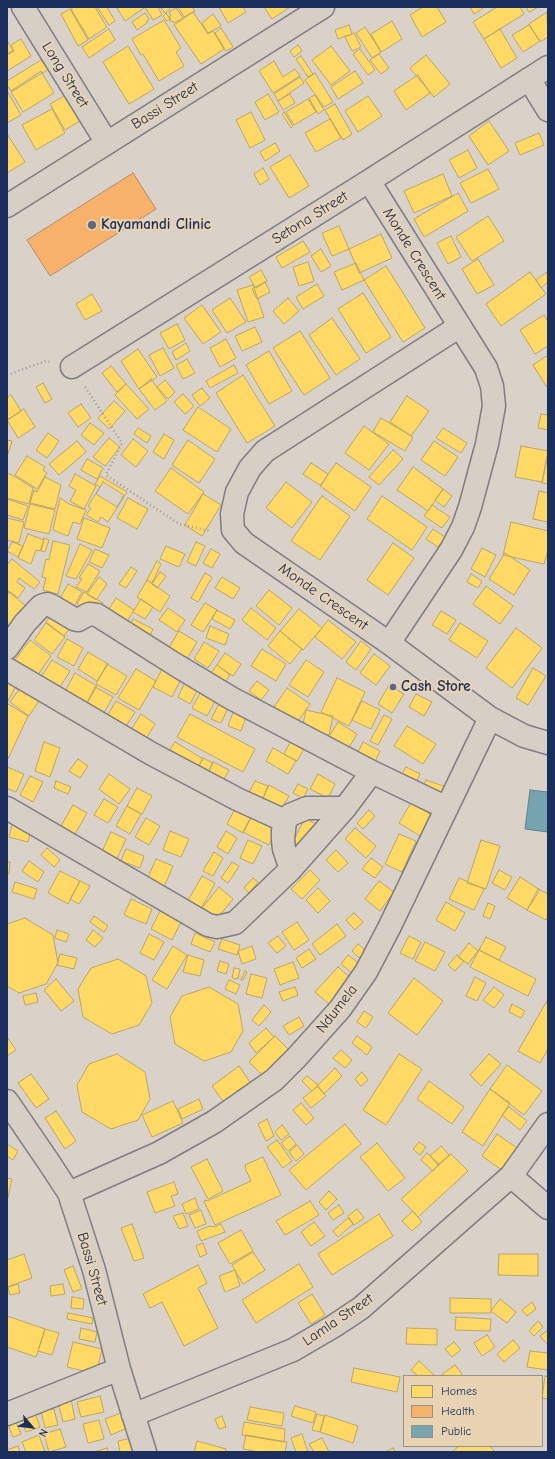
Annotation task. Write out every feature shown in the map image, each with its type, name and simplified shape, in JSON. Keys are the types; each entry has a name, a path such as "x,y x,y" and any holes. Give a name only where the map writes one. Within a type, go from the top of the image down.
{"street":[{"name":"Long Street","path":"23,7 107,143"},
{"name":"Bassi Street","path":"7,206 323,7"},
{"name":"Setona Street","path":"72,367 548,67"},
{"path":"529,79 548,110"},
{"name":"Monde Crescent","path":"233,530 244,543 389,643 451,550 463,527 487,444 494,406 492,386 486,368 369,181"},
{"path":"233,530 232,514 237,492 250,468 265,451 460,326"},
{"path":"7,648 25,623 41,606 47,604 78,620 89,614 93,614 231,698 372,772 447,808"},
{"path":"389,643 490,718 524,736 548,743"},
{"path":"7,669 152,754 237,799 284,831"},
{"name":"Ndumela","path":"69,1193 158,1153 214,1122 274,1080 298,1057 340,1009 366,972 389,928 490,718"},
{"path":"7,808 208,925 217,927 235,923 291,869 345,808 372,772"},
{"path":"291,869 284,831 290,815 307,808 345,808"},
{"name":"Bassi Street","path":"7,1102 69,1193 94,1270 119,1369 145,1452"},
{"name":"Lamla Street","path":"133,1415 293,1350 361,1308 511,1176 548,1124"},
{"path":"511,1176 548,1208"},
{"path":"7,1414 119,1369"}],"path":[{"path":"7,375 46,361 72,367 122,443 106,475 179,524 210,531 233,530"}],"building: Homes":[{"path":"74,7 95,7 107,27 89,39 71,9"},
{"path":"97,7 107,7 115,21 109,25"},
{"path":"145,7 158,7 162,15 153,20"},
{"path":"168,7 170,9 165,13 161,8"},
{"path":"178,7 192,7 195,11 184,17"},
{"path":"219,7 243,7 246,12 228,23"},
{"path":"264,7 290,7 272,19"},
{"path":"423,7 437,7 446,22 422,37 410,15"},
{"path":"470,7 485,7 474,14"},
{"path":"497,7 520,7 524,14 484,39 473,22"},
{"path":"526,7 538,7 529,12"},
{"path":"117,8 144,8 125,21"},
{"path":"176,8 183,18 174,23 170,20 171,19 169,17 171,16 169,12"},
{"path":"70,9 88,40 78,46 61,14"},
{"path":"193,12 208,34 213,31 224,49 201,64 174,25"},
{"path":"547,12 548,37 540,42 529,24"},
{"path":"145,13 149,19 146,22 147,23 137,30 132,22"},
{"path":"166,13 170,19 167,21 163,16"},
{"path":"213,14 221,26 208,33 202,23"},
{"path":"164,20 181,48 176,52 184,66 159,81 132,39"},
{"path":"392,21 402,39 381,52 371,34"},
{"path":"349,25 352,34 338,39 335,30"},
{"path":"529,25 540,41 523,52 512,35"},
{"path":"365,27 381,52 372,58 356,33"},
{"path":"221,28 233,47 226,51 215,33"},
{"path":"109,29 115,40 89,58 82,47"},
{"path":"500,29 517,58 501,68 484,39"},
{"path":"354,33 361,47 352,51 345,37"},
{"path":"21,39 31,56 7,71 7,55 14,51 11,45"},
{"path":"7,41 13,50 7,54"},
{"path":"298,45 302,51 294,57 290,51"},
{"path":"128,46 154,89 129,104 103,62"},
{"path":"331,46 350,71 331,85 312,60"},
{"path":"360,49 375,70 368,75 353,54"},
{"path":"379,54 389,68 381,74 370,60"},
{"path":"426,55 450,84 434,97 410,68"},
{"path":"301,56 313,74 308,77 296,59"},
{"path":"41,60 48,70 42,73 41,71 11,91 7,85 7,81"},
{"path":"274,61 283,77 295,69 300,76 273,93 259,71"},
{"path":"355,71 363,83 338,99 331,87"},
{"path":"42,73 54,93 23,112 11,92"},
{"path":"315,73 333,102 324,107 305,80"},
{"path":"418,75 430,93 406,110 394,91"},
{"path":"300,77 304,83 278,101 274,94"},
{"path":"7,91 21,115 7,123"},
{"path":"268,94 279,112 265,120 255,102"},
{"path":"290,94 295,103 283,110 278,101"},
{"path":"66,95 80,121 65,130 50,104"},
{"path":"315,95 324,110 318,114 309,98"},
{"path":"368,96 382,116 358,132 345,111"},
{"path":"308,99 316,112 294,125 286,112"},
{"path":"335,104 352,134 343,140 325,110"},
{"path":"52,109 65,133 36,150 22,125"},
{"path":"251,112 265,140 250,148 236,120"},
{"path":"284,112 293,126 291,128 282,114"},
{"path":"330,119 341,138 316,152 305,133"},
{"path":"489,121 509,151 488,165 469,136"},
{"path":"539,133 544,145 520,155 515,143"},
{"path":"7,134 25,162 7,173"},
{"path":"275,143 280,151 265,161 260,152"},
{"path":"468,150 477,168 459,178 449,160"},
{"path":"290,155 309,186 289,198 270,167"},
{"path":"263,168 269,179 260,185 254,174"},
{"path":"488,169 499,189 471,203 460,183"},
{"path":"443,174 452,196 414,213 404,191"},
{"path":"458,193 468,211 424,237 414,219"},
{"path":"488,216 504,241 472,261 456,237"},
{"path":"339,226 349,249 332,256 322,233"},
{"path":"381,234 392,258 359,273 349,249"},
{"path":"451,236 461,257 448,264 437,243"},
{"path":"303,241 310,252 282,268 276,257"},
{"path":"321,249 331,266 321,272 311,256"},
{"path":"478,259 494,285 477,294 462,269"},
{"path":"308,262 314,281 299,286 293,267"},
{"path":"356,263 364,280 342,290 334,272"},
{"path":"386,266 425,328 403,342 364,280"},
{"path":"261,270 267,281 256,288 249,277"},
{"path":"530,272 546,294 501,326 486,304"},
{"path":"547,272 548,282 541,288 536,280"},
{"path":"265,282 270,292 257,299 252,289"},
{"path":"317,284 324,296 303,309 296,297"},
{"path":"253,285 264,317 248,322 237,290"},
{"path":"363,293 391,337 366,353 338,309"},
{"path":"92,294 102,311 85,320 76,304"},
{"path":"230,298 246,322 227,333 212,310"},
{"path":"288,298 299,311 284,324 273,311"},
{"path":"202,305 221,332 203,344 184,318"},
{"path":"544,315 548,322 548,346 535,354 520,330"},
{"path":"332,318 360,359 336,375 309,335"},
{"path":"177,324 185,340 169,349 160,333"},
{"path":"255,327 262,342 242,351 235,336"},
{"path":"300,331 330,378 304,395 273,348"},
{"path":"226,339 236,358 220,367 210,348"},
{"path":"186,343 190,351 176,360 172,352"},
{"path":"163,348 174,368 160,376 149,355"},
{"path":"138,349 157,377 139,389 121,361"},
{"path":"269,351 292,391 269,404 246,365"},
{"path":"548,355 548,385 546,386 533,365"},
{"path":"187,359 195,373 183,379 176,365"},
{"path":"234,365 238,373 210,388 206,381"},
{"path":"111,366 126,384 117,392 102,373"},
{"path":"243,375 275,426 247,443 216,393"},
{"path":"151,379 167,401 155,410 139,389"},
{"path":"165,380 175,392 168,399 157,387"},
{"path":"43,383 52,399 45,403 36,387"},
{"path":"126,384 149,409 137,419 115,395"},
{"path":"202,388 210,398 200,406 192,395"},
{"path":"183,394 194,406 185,414 174,402"},
{"path":"11,395 21,411 9,419 7,417 7,398"},
{"path":"407,396 429,411 411,436 390,422"},
{"path":"114,401 125,411 109,429 98,418"},
{"path":"81,404 91,418 78,427 68,413"},
{"path":"198,407 231,429 217,452 183,430"},
{"path":"24,409 35,427 18,438 7,420"},
{"path":"541,414 548,415 548,430 538,428"},
{"path":"381,418 413,437 405,451 373,432"},
{"path":"90,423 104,433 94,445 81,435"},
{"path":"364,426 389,444 369,470 345,453"},
{"path":"138,428 151,436 147,443 134,434"},
{"path":"443,428 467,443 461,453 436,438"},
{"path":"48,433 59,441 47,458 36,450"},
{"path":"164,434 174,440 164,459 153,452"},
{"path":"109,438 120,447 105,466 93,457"},
{"path":"133,439 148,451 136,467 121,455"},
{"path":"7,440 12,441 7,457"},
{"path":"188,440 215,459 199,483 172,465"},
{"path":"77,441 86,452 59,475 49,464"},
{"path":"434,441 458,457 445,476 421,460"},
{"path":"521,446 548,451 542,482 515,477"},
{"path":"393,450 403,459 379,485 369,477"},
{"path":"548,455 548,484 542,483"},
{"path":"27,456 45,467 43,470 47,473 37,489 15,475"},
{"path":"87,459 103,468 97,479 81,470"},
{"path":"311,463 328,474 321,486 303,474"},
{"path":"336,463 371,487 355,511 320,486"},
{"path":"413,467 443,489 428,511 397,490"},
{"path":"171,468 204,492 188,514 155,491"},
{"path":"7,473 33,488 29,504 7,498"},
{"path":"75,474 96,486 84,509 70,501 76,490 69,486"},
{"path":"100,476 127,492 108,522 101,517 98,522 86,515 91,508 88,506 100,487 95,484"},
{"path":"45,477 61,485 55,509 30,503 34,490 37,492"},
{"path":"103,482 124,495 117,507 96,494"},
{"path":"286,482 312,502 292,528 266,508"},
{"path":"443,489 452,496 444,507 435,500"},
{"path":"539,491 548,493 548,522 533,519"},
{"path":"203,494 221,505 202,536 185,525"},
{"path":"322,496 350,516 320,560 291,541"},
{"path":"382,496 427,527 412,550 367,519"},
{"path":"60,498 69,504 86,510 80,524 73,522 68,536 53,530"},
{"path":"128,498 148,509 137,529 117,518"},
{"path":"7,499 28,506 23,520 7,515"},
{"path":"30,504 55,510 49,534 24,528"},
{"path":"432,505 450,517 442,528 424,516"},
{"path":"7,518 24,522 19,543 7,540"},
{"path":"84,518 110,528 102,548 77,539"},
{"path":"511,522 548,531 548,550 544,564 503,555"},
{"path":"433,529 445,537 438,547 426,539"},
{"path":"28,534 44,540 40,551 36,550 31,564 18,558"},
{"path":"44,538 49,540 45,552 41,551"},
{"path":"53,541 70,545 58,594 43,590 46,578 42,577 46,559 49,560"},
{"path":"12,542 23,546 18,557 7,551"},
{"path":"196,542 205,546 196,566 187,562"},
{"path":"393,543 414,558 388,595 367,580"},
{"path":"80,544 92,550 76,579 66,576"},
{"path":"166,546 185,554 179,567 160,559"},
{"path":"482,548 496,555 485,577 471,569"},
{"path":"95,549 109,555 102,568 89,562"},
{"path":"211,549 220,554 212,568 203,563"},
{"path":"505,553 530,570 514,595 489,579"},
{"path":"12,559 40,582 34,589 19,578 17,582 25,588 18,598 7,590 7,565"},
{"path":"157,561 161,564 152,583 147,580"},
{"path":"88,564 100,571 87,592 76,587 82,579 79,578"},
{"path":"131,567 137,571 126,588 119,584"},
{"path":"160,572 166,576 157,588 152,584"},
{"path":"205,573 212,577 198,602 191,598"},
{"path":"471,574 482,581 478,588 467,582"},
{"path":"99,577 107,584 96,600 87,594"},
{"path":"222,577 240,588 233,599 215,588"},
{"path":"147,580 170,596 160,612 137,597"},
{"path":"68,584 82,592 72,610 58,602"},
{"path":"486,586 513,606 500,624 473,604"},
{"path":"269,590 292,608 279,625 256,606"},
{"path":"9,592 32,611 15,632 7,625 7,595"},
{"path":"84,592 103,603 97,615 77,604"},
{"path":"116,598 134,610 119,635 100,623"},
{"path":"141,599 153,607 145,619 133,612"},
{"path":"205,603 217,610 203,632 191,625"},
{"path":"168,608 185,620 177,632 159,620"},
{"path":"251,608 276,628 267,640 242,620"},
{"path":"299,609 322,628 303,650 280,631"},
{"path":"217,610 235,620 230,629 212,619"},
{"path":"54,611 73,624 64,636 46,622"},
{"path":"441,611 456,620 447,634 432,625"},
{"path":"133,619 153,629 147,642 127,632"},
{"path":"328,620 356,642 342,659 315,637"},
{"path":"46,623 65,637 52,654 34,640"},
{"path":"460,623 488,641 477,658 449,640"},
{"path":"210,626 229,634 225,645 206,638"},
{"path":"516,628 542,648 512,688 486,668"},
{"path":"179,631 197,642 181,669 163,657"},
{"path":"280,631 302,649 290,664 268,646"},
{"path":"67,639 83,648 74,666 57,657"},
{"path":"30,640 51,656 37,676 15,660"},
{"path":"361,641 371,649 356,670 346,662"},
{"path":"204,642 219,651 208,668 194,659"},
{"path":"262,649 286,664 276,681 251,666"},
{"path":"88,652 108,664 97,681 78,669"},
{"path":"225,653 241,664 233,676 217,665"},
{"path":"374,654 390,666 376,685 360,673"},
{"path":"52,660 70,671 57,692 39,680"},
{"path":"306,660 324,672 308,697 289,685"},
{"path":"107,664 127,676 116,695 96,684"},
{"path":"217,665 230,675 222,687 208,677"},
{"path":"163,667 182,677 172,697 153,687"},
{"path":"533,668 546,676 528,705 516,698"},
{"path":"136,669 156,681 139,710 118,698"},
{"path":"75,673 97,686 86,705 64,693"},
{"path":"7,676 18,682 8,701 7,700"},
{"path":"187,678 200,685 190,704 178,697"},
{"path":"337,678 365,692 349,726 321,712"},
{"path":"257,681 269,690 261,700 249,691"},
{"path":"389,685 404,694 392,713 378,704"},
{"path":"204,686 219,694 207,716 192,708"},
{"path":"21,687 39,701 29,716 10,702"},
{"path":"95,687 113,697 102,716 85,707"},
{"path":"287,688 310,704 295,726 272,710"},
{"path":"416,694 432,702 424,716 409,707"},
{"path":"116,701 135,712 123,731 105,720"},
{"path":"362,701 380,710 371,729 352,720"},
{"path":"220,702 229,706 221,723 211,719"},
{"path":"8,704 28,716 7,759 7,707"},
{"path":"234,710 247,714 241,731 228,726"},
{"path":"306,710 333,716 329,735 302,729"},
{"path":"141,714 155,724 144,742 129,733"},
{"path":"190,714 255,749 243,772 177,737"},
{"path":"384,715 392,719 378,745 370,741"},
{"path":"338,722 357,734 346,752 327,740"},
{"path":"407,726 436,744 423,764 394,746"},
{"path":"293,737 306,745 297,761 284,754"},
{"path":"44,742 60,748 50,777 35,771"},
{"path":"175,742 203,759 197,768 169,751"},
{"path":"363,742 380,751 373,766 355,758"},
{"path":"273,748 296,761 288,774 266,761"},
{"path":"203,758 213,763 206,777 196,772"},
{"path":"78,759 88,766 80,778 69,771"},
{"path":"213,762 229,770 222,783 207,774"},
{"path":"7,767 24,774 16,792 7,788"},
{"path":"406,767 420,774 414,787 399,780"},
{"path":"109,774 130,789 119,804 99,789"},
{"path":"318,774 335,784 328,798 310,789"},
{"path":"30,776 43,782 33,802 20,795"},
{"path":"426,780 446,787 442,800 421,792"},
{"path":"56,781 71,787 68,794 54,788"},
{"path":"255,781 268,786 262,801 248,795"},
{"path":"298,784 308,789 303,798 293,793"},
{"path":"269,785 289,796 281,810 262,800"},
{"path":"137,788 152,796 142,814 127,806"},
{"path":"104,799 118,807 108,823 94,815"},
{"path":"411,803 432,815 420,836 399,823"},
{"path":"73,805 87,813 75,834 61,826"},
{"path":"127,806 141,814 130,834 116,826"},
{"path":"236,807 252,816 243,833 227,824"},
{"path":"369,810 375,816 363,829 357,823"},
{"path":"253,813 279,826 269,845 243,832"},
{"path":"146,818 160,826 149,845 135,837"},
{"path":"305,818 317,825 305,848 293,842"},
{"path":"14,819 33,825 28,842 9,837"},
{"path":"355,828 376,846 366,858 345,839"},
{"path":"170,831 189,839 181,857 163,850"},
{"path":"226,831 237,838 228,854 217,847"},
{"path":"111,832 126,839 115,863 100,856"},
{"path":"399,834 416,841 402,872 385,864"},
{"path":"248,840 262,846 253,864 240,858"},
{"path":"481,840 500,846 486,889 467,883"},
{"path":"47,848 60,860 54,867 41,855"},
{"path":"126,849 144,856 140,868 121,861"},
{"path":"336,850 348,863 338,872 326,860"},
{"path":"214,852 223,858 213,876 203,871"},
{"path":"371,858 383,867 375,878 362,869"},
{"path":"156,859 173,866 164,887 147,880"},
{"path":"29,861 44,872 38,882 22,871"},
{"path":"7,862 10,862 9,874 7,874"},
{"path":"232,862 239,866 228,883 221,878"},
{"path":"310,870 320,880 302,899 291,889"},
{"path":"499,870 512,877 505,890 492,883"},
{"path":"60,871 80,881 68,904 48,893"},
{"path":"202,876 215,883 200,911 186,904"},
{"path":"520,877 540,890 527,910 507,898"},
{"path":"253,878 258,882 249,893 244,888"},
{"path":"459,878 484,889 474,910 449,899"},
{"path":"80,881 90,886 79,904 70,899"},
{"path":"379,881 394,892 380,911 365,899"},
{"path":"15,882 37,889 34,899 12,892"},
{"path":"219,887 233,899 216,920 202,908"},
{"path":"318,888 330,901 318,913 306,900"},
{"path":"538,889 548,894 548,916 546,920 527,910"},
{"path":"131,899 152,909 146,924 124,915"},
{"path":"446,902 465,913 455,931 436,920"},
{"path":"488,903 495,906 490,919 483,916"},
{"path":"160,911 181,922 172,940 151,929"},
{"path":"354,913 363,922 355,930 346,920"},
{"path":"94,916 108,926 104,932 90,922"},
{"path":"25,918 53,935 58,963 46,984 19,993 7,986 7,924"},
{"path":"297,922 309,940 294,950 282,932"},
{"path":"337,924 346,936 320,955 312,944"},
{"path":"57,930 69,934 66,942 55,938"},
{"path":"93,930 103,938 95,947 86,940"},
{"path":"195,933 215,942 210,952 191,944"},
{"path":"149,934 164,942 154,960 140,953"},
{"path":"278,936 286,946 277,953 268,943"},
{"path":"409,936 421,942 413,959 400,953"},
{"path":"486,937 506,947 499,960 479,950"},
{"path":"222,939 240,945 237,955 218,949"},
{"path":"425,942 445,952 435,971 415,961"},
{"path":"469,943 478,951 468,964 458,957"},
{"path":"358,944 366,951 359,958 352,951"},
{"path":"173,946 187,955 167,989 152,980"},
{"path":"252,946 256,959 242,964 238,951"},
{"path":"309,949 316,959 302,968 296,958"},
{"path":"479,950 536,979 528,996 470,967"},
{"path":"60,954 77,958 74,969 57,965"},
{"path":"188,955 204,960 200,976 183,972"},
{"path":"348,955 362,966 355,975 341,964"},
{"path":"457,955 464,961 455,971 448,965"},
{"path":"118,959 146,976 152,1003 139,1025 112,1034 83,1017 78,989 91,968"},
{"path":"220,961 229,964 226,974 217,971"},
{"path":"293,962 299,978 280,985 274,969"},
{"path":"338,967 352,979 330,1005 315,992"},
{"path":"234,968 240,969 238,979 232,978"},
{"path":"245,971 247,972 243,980 241,980"},
{"path":"251,974 267,978 262,998 246,994"},
{"path":"475,977 486,983 477,1001 466,996"},
{"path":"414,978 443,1001 417,1035 388,1013"},
{"path":"56,979 74,1001 61,1011 44,990"},
{"path":"229,980 240,985 236,994 225,989"},
{"path":"209,987 238,1004 243,1031 231,1052 204,1061 175,1044 170,1017 182,996"},
{"path":"295,987 298,995 283,1001 279,992"},
{"path":"494,987 504,995 494,1008 483,1000"},
{"path":"36,993 38,1002 25,1005 23,996"},
{"path":"548,999 548,1049 540,1063 518,1051"},
{"path":"512,1004 525,1011 521,1018 509,1012"},
{"path":"264,1005 271,1012 259,1026 252,1020"},
{"path":"364,1011 373,1017 366,1028 357,1022"},
{"path":"299,1017 304,1026 289,1035 283,1026"},
{"path":"266,1028 274,1037 256,1053 249,1043"},
{"path":"275,1036 293,1054 267,1080 249,1062"},
{"path":"357,1036 372,1047 367,1055 352,1043"},
{"path":"7,1037 16,1050 7,1056"},
{"path":"341,1050 352,1060 345,1068 333,1058"},
{"path":"117,1054 145,1072 150,1099 138,1120 111,1129 82,1112 77,1085 89,1064"},
{"path":"399,1054 422,1069 386,1125 363,1110"},
{"path":"489,1054 501,1064 481,1086 470,1075"},
{"path":"507,1065 542,1091 524,1115 490,1089"},
{"path":"239,1066 252,1085 225,1104 212,1086"},
{"path":"335,1068 342,1076 324,1094 317,1086"},
{"path":"362,1072 368,1080 361,1086 355,1079"},
{"path":"31,1074 49,1099 36,1108 18,1083"},
{"path":"307,1076 318,1085 312,1091 302,1081"},
{"path":"429,1081 464,1107 452,1124 417,1099"},
{"path":"318,1086 326,1096 311,1108 303,1098"},
{"path":"490,1089 510,1103 483,1146 462,1132"},
{"path":"199,1099 203,1109 182,1119 178,1109"},
{"path":"173,1101 183,1123 152,1137 142,1115"},
{"path":"301,1103 314,1118 306,1125 293,1110"},
{"path":"509,1107 527,1121 520,1130 502,1115"},
{"path":"56,1111 76,1141 65,1149 45,1118"},
{"path":"267,1119 274,1136 266,1141 258,1124"},
{"path":"345,1124 361,1144 306,1190 289,1170"},
{"path":"282,1125 289,1134 281,1140 275,1132"},
{"path":"497,1134 517,1148 502,1170 482,1156"},
{"path":"290,1136 296,1144 288,1151 281,1143"},
{"path":"277,1140 292,1161 283,1168 267,1147"},
{"path":"419,1142 426,1147 420,1155 413,1149"},
{"path":"377,1143 405,1178 388,1191 360,1157"},
{"path":"7,1144 18,1151 13,1160 7,1156"},
{"path":"297,1145 304,1154 296,1161 289,1152"},
{"path":"441,1146 449,1155 438,1165 430,1156"},
{"path":"427,1153 439,1164 433,1171 421,1160"},
{"path":"451,1154 468,1171 418,1217 401,1199"},
{"path":"263,1157 281,1195 215,1225 204,1201 251,1181 245,1165"},
{"path":"207,1159 223,1191 208,1199 191,1167"},
{"path":"7,1178 12,1179 7,1202"},
{"path":"174,1182 178,1194 171,1196 175,1206 155,1213 147,1192"},
{"path":"329,1191 337,1199 326,1210 319,1202"},
{"path":"195,1198 199,1209 186,1214 182,1204"},
{"path":"310,1201 319,1215 285,1235 276,1221"},
{"path":"339,1205 344,1213 333,1220 328,1213"},
{"path":"357,1209 364,1218 354,1225 348,1216"},
{"path":"201,1210 206,1224 195,1228 189,1215"},
{"path":"413,1211 422,1222 412,1231 402,1221"},
{"path":"183,1213 188,1226 179,1229 173,1216"},
{"path":"379,1214 393,1236 332,1275 318,1254"},
{"path":"348,1218 353,1224 338,1237 333,1231"},
{"path":"314,1222 325,1236 311,1246 301,1232"},
{"path":"132,1224 144,1258 134,1261 121,1228"},
{"path":"221,1224 225,1232 201,1241 197,1231"},
{"path":"241,1230 253,1251 230,1264 218,1243"},
{"path":"203,1243 207,1254 200,1257 196,1246"},
{"path":"253,1252 265,1270 243,1284 232,1265"},
{"path":"24,1254 32,1278 7,1287 7,1260"},
{"path":"499,1254 538,1254 538,1276 498,1275"},
{"path":"299,1264 313,1287 256,1323 242,1300"},
{"path":"198,1265 207,1283 198,1288 218,1328 184,1346 162,1302 150,1308 143,1294"},
{"path":"73,1266 82,1289 73,1292 64,1270"},
{"path":"235,1270 240,1286 225,1292 219,1276"},
{"path":"18,1284 20,1293 10,1295 8,1287"},
{"path":"63,1284 65,1294 51,1296 50,1286"},
{"path":"312,1294 325,1315 311,1324 298,1303"},
{"path":"72,1297 84,1299 83,1309 71,1308"},
{"path":"450,1298 491,1299 491,1313 450,1313"},
{"path":"500,1299 516,1312 507,1323 491,1311"},
{"path":"532,1302 536,1309 527,1316 522,1310"},
{"path":"68,1313 93,1318 92,1324 67,1319"},
{"path":"7,1316 45,1329 36,1357 7,1347"},
{"path":"456,1317 491,1319 490,1331 455,1330"},
{"path":"538,1321 543,1327 534,1336 529,1331"},
{"path":"81,1328 97,1332 95,1342 79,1339"},
{"path":"407,1328 437,1329 437,1345 406,1344"},
{"path":"45,1329 59,1333 52,1355 38,1351"},
{"path":"547,1331 548,1332 548,1345 540,1336"},
{"path":"487,1335 495,1347 482,1356 474,1343"},
{"path":"513,1340 520,1348 504,1362 497,1354"},
{"path":"73,1342 102,1349 96,1374 67,1367"},
{"path":"454,1342 461,1350 452,1357 445,1349"},
{"path":"530,1351 548,1353 548,1370 527,1367"},
{"path":"419,1361 434,1375 417,1375 411,1370"},
{"path":"455,1365 462,1374 461,1375 441,1375"},
{"path":"354,1368 400,1377 397,1392 351,1382"},
{"path":"545,1376 548,1377 548,1399 543,1398"},
{"path":"100,1396 104,1412 81,1417 77,1402"},
{"path":"71,1399 75,1419 63,1422 58,1402"},
{"path":"295,1406 316,1412 313,1423 291,1416"},
{"path":"250,1407 284,1413 282,1426 247,1420"},
{"path":"54,1409 58,1425 45,1428 41,1411"},
{"path":"34,1410 40,1427 26,1432 20,1415"},
{"path":"124,1412 130,1427 111,1435 105,1419"},
{"path":"317,1414 324,1416 320,1432 312,1430"},
{"path":"325,1415 358,1426 353,1443 320,1432"},
{"path":"222,1416 226,1427 219,1429 215,1419"},
{"path":"15,1419 21,1434 13,1437 7,1422"},
{"path":"99,1420 104,1439 88,1443 83,1424"},
{"path":"244,1422 285,1429 284,1442 242,1435"},
{"path":"60,1429 66,1447 49,1452 44,1434"},
{"path":"302,1434 308,1452 296,1452 291,1438"},
{"path":"39,1435 45,1452 26,1452 22,1442"},
{"path":"246,1435 287,1442 285,1452 260,1452 243,1449"},
{"path":"132,1438 134,1452 120,1452 118,1441"},
{"path":"322,1438 329,1452 314,1452 309,1444"},
{"path":"197,1441 226,1449 225,1452 194,1452"},
{"path":"18,1446 20,1452 7,1452 7,1450"},
{"path":"458,1447 491,1447 495,1452 452,1452"},
{"path":"107,1448 108,1452 94,1452"},
{"path":"393,1448 395,1452 385,1452"}],"building: Health":[{"name":"Kayamandi Clinic","path":"133,173 156,209 50,276 27,240"}],"building: Public":[{"path":"530,790 548,792 548,832 525,829"}],"place":[{"name":"Kayamandi Clinic","path":"92,225"},
{"name":"Cash Store","path":"393,687"}]}
